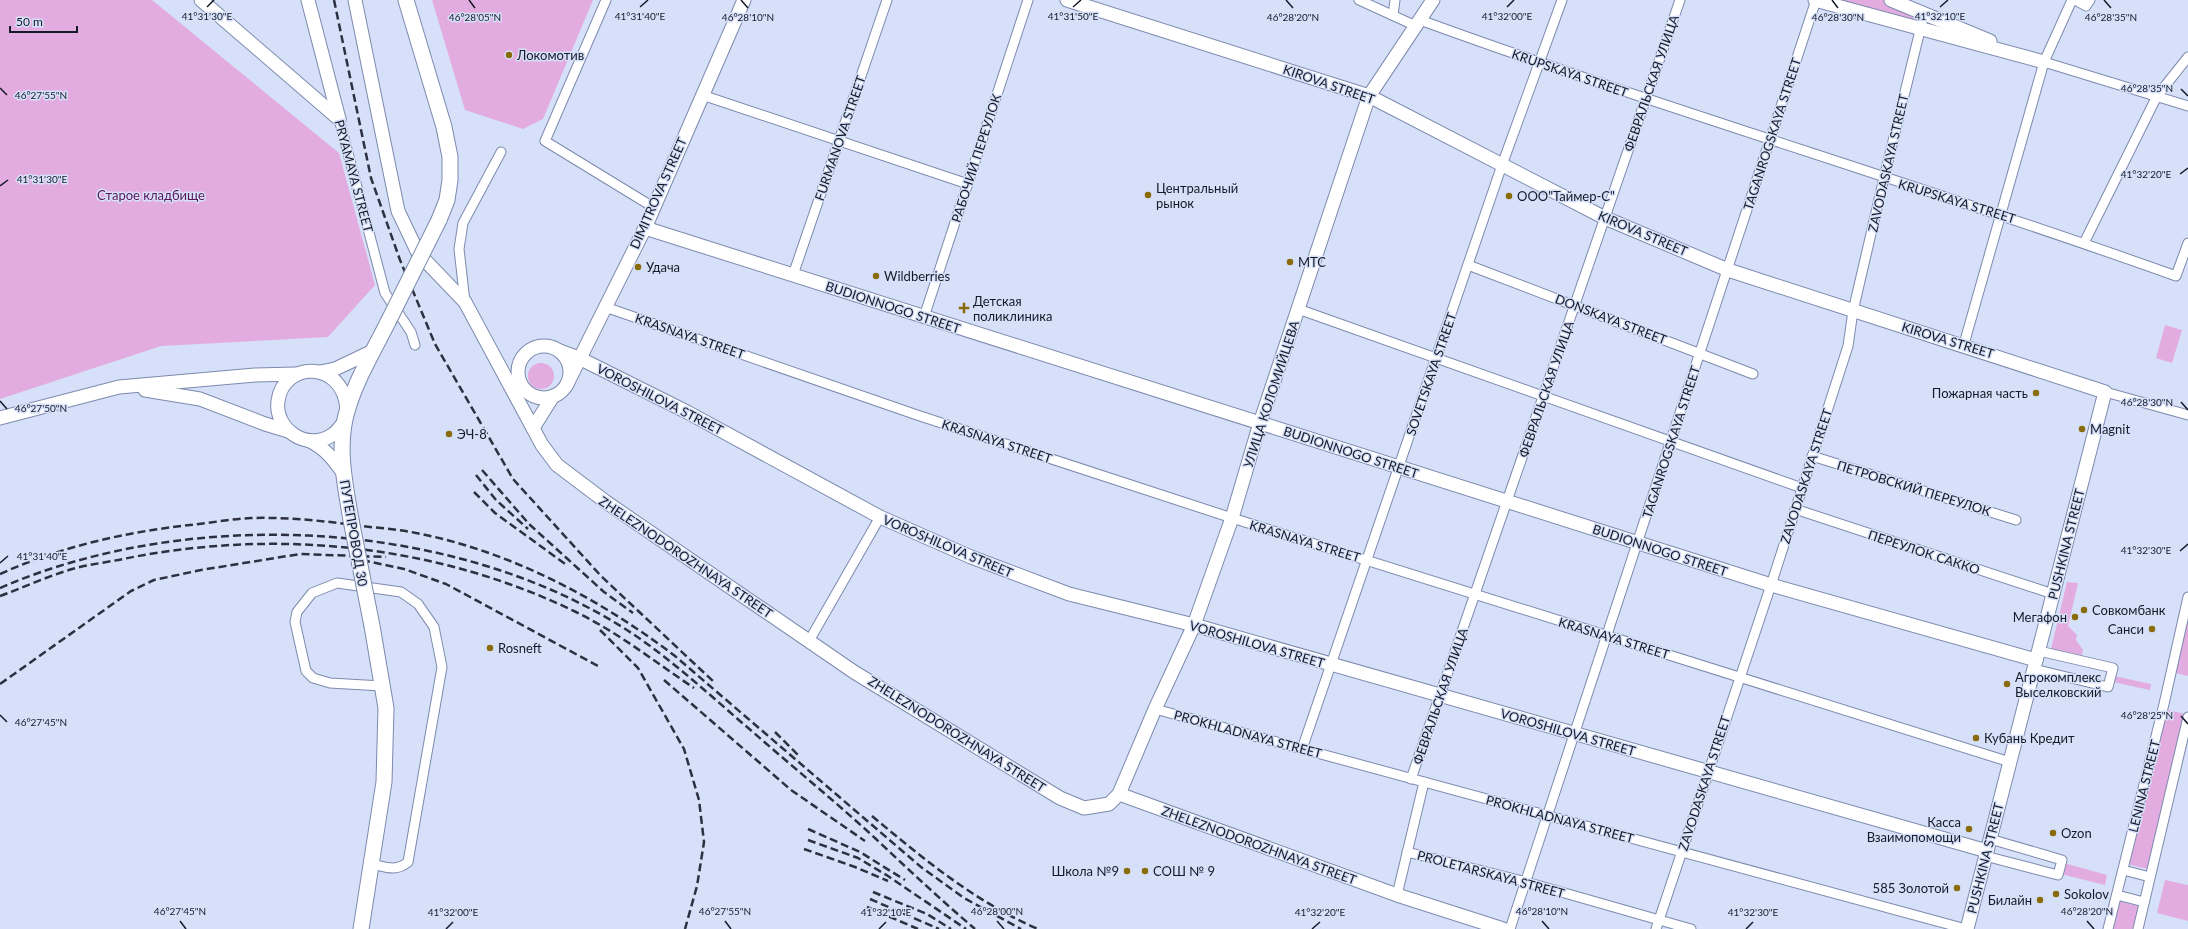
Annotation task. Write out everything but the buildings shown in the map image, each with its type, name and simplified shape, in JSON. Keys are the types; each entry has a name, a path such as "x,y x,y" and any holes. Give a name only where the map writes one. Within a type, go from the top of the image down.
{"main road":[{"name":"ПУТЕПРОВОД 30","path":"361,929 384,782 386,708 372,626 351,520 344,474 342,444 347,414 373,351 439,220 447,200 450,180 450,157 444,127 406,0"}],"street":[{"name":"PRYAMAYA STREET","path":"308,0 385,293 411,332 415,345"},
{"name":"ZHELEZNODOROZHNAYA STREET","path":"355,0 398,211 418,253 465,302 533,428 557,465 606,502 854,672 1060,798 1084,808 1109,804 1119,794 1397,895 1503,929"},
{"path":"606,0 544,141 653,207"},
{"name":"DIMITROVA STREET","path":"567,384 645,228 744,0"},
{"name":"FURMANOVA STREET","path":"793,276 887,0"},
{"name":"РАБОЧИЙ ПЕРЕУЛОК","path":"924,317 1028,0"},
{"name":"KIROVA STREET","path":"1067,0 1369,96 1605,218 1728,270 1853,311 1964,344 2105,392 2188,415"},
{"name":"KRUPSKAYA STREET","path":"1359,0 1392,15 1884,178 2000,214 2176,276 2188,243"},
{"path":"1392,15 1396,0"},
{"name":"УЛИЦА КОЛОМИЙЦЕВА","path":"1119,794 1155,709 1194,625 1232,518 1260,423 1369,96 1433,0"},
{"name":"SOVETSKAYA STREET","path":"1302,749 1502,165 1562,0"},
{"name":"ФЕВРАЛЬСКАЯ УЛИЦА","path":"1411,779 1680,0"},
{"path":"1815,0 2044,62 2188,106"},
{"name":"TAGANROGSKAYA STREET","path":"1510,929 1771,140 1815,0"},
{"path":"1891,0 2044,62"},
{"path":"1964,344 2044,62 2074,0 2088,3"},
{"path":"208,3 339,120"},
{"name":"ZAVODASKAYA STREET","path":"1656,929 1739,677 1771,586 1848,346 1853,311 1919,29 1924,14"},
{"path":"2084,243 2157,96 2188,56"},
{"path":"702,95 968,184"},
{"path":"465,302 459,249 463,223 501,152"},
{"name":"BUDIONNOGO STREET","path":"645,228 1771,586 2036,660 2108,687 2113,668 2036,660"},
{"name":"DONSKAYA STREET","path":"1468,265 1753,374"},
{"name":"KRASNAYA STREET","path":"605,307 917,415 1232,518 2010,762"},
{"path":"1298,309 1802,488"},
{"path":"501,369 524,388 544,398 553,396 561,391 567,384 570,376 570,367 566,358 560,351 543,345 534,347 521,359 518,367 518,376 524,388 533,428"},
{"path":"0,418 119,387 254,375 297,374 308,371 320,372 335,369 373,351"},
{"name":"VOROSHILOVA STREET","path":"560,351 579,358 687,412 880,517 971,557 1069,594 1194,625 1708,772 1987,848 2062,860 2058,876 1987,848"},
{"path":"310,441 320,440 331,436 347,414 346,396 341,385 332,377 320,372"},
{"path":"288,431 278,412 278,400 281,390 288,381 297,374"},
{"path":"119,387 169,392 200,399 265,424 288,431 298,438 321,446 331,456 344,474"},
{"name":"PUSHKINA STREET","path":"1967,929 2105,392"},
{"path":"533,428 553,396"},
{"name":"ПЕТРОВСКИЙ ПЕРЕУЛОК","path":"1812,456 2016,520"},
{"name":"ПЕРЕУЛОК САККО","path":"1795,509 2053,594"},
{"path":"809,640 880,517"},
{"path":"372,864 392,869 401,867 408,862 442,667 434,627 418,604 401,592 336,583 312,593 297,612 295,622 306,672 314,678 330,683 382,686"},
{"name":"LENINA STREET","path":"2108,929 2165,700 2188,597"},
{"name":"PROKHLADNAYA STREET","path":"1155,709 1967,929"},
{"name":"LENINA STREET","path":"2138,929 2188,716"},
{"name":"ФЕВРАЛЬСКАЯ УЛИЦА","path":"1397,895 1424,782"},
{"name":"PROLETARSKAYA STREET","path":"1407,852 1526,882 1691,929"},
{"path":"2123,870 2150,877"},
{"path":"2117,895 2144,902"}],"green space":[{"name":"Старое кладбище","path":"0,0 152,0 339,153 375,285 328,337 161,346 0,399"},
{"name":"Локомотив","path":"432,0 593,0 543,119 523,129 465,110"},
{"path":"1815,0 1891,0 1924,14 1919,29"},
{"path":"2165,325 2182,330 2172,363 2156,358"},
{"path":"541,363 550,367 554,376 550,385 541,389 532,385 528,376 532,367"},
{"path":"2067,582 2078,583 2068,626 2077,635 2076,640 2083,650 2082,655 2051,649"},
{"path":"2188,608 2188,676 2171,672"},
{"path":"2114,676 2151,684 2150,690 2113,682"},
{"path":"2164,709 2185,714 2148,869 2127,864"},
{"path":"2064,863 2107,875 2105,885 2061,874"},
{"path":"2165,880 2188,885 2188,921 2157,913"},
{"path":"2118,901 2138,906 2133,929 2112,929"}],"railway":[{"path":"334,0 371,178 400,260 435,344 513,479 601,576 715,683"},
{"path":"482,470 529,524 604,592 633,613"},
{"path":"476,475 496,500 528,529"},
{"path":"474,492 495,513 568,566"},
{"path":"0,574 23,564 69,548 117,536 166,528 251,518 279,518 334,522 399,530 447,540 482,551 517,564 550,579 583,596 645,634 675,656 921,867 964,898 1021,929"},
{"path":"0,588 75,561 155,544 238,535 322,536 406,547 487,566 563,595 633,634 649,645 695,682 846,812 975,929"},
{"path":"0,596 76,568 180,550 238,545 296,544 354,548 411,557 468,571 523,589 592,620 622,638 694,688"},
{"path":"0,684 131,591 154,580 201,570 300,554 386,557"},
{"path":"362,560 404,569 446,584 598,666"},
{"path":"600,630 638,668 684,749 699,800 704,842 697,886 685,929"},
{"path":"664,680 791,790 865,841"},
{"path":"775,732 798,755"},
{"path":"872,816 931,864 971,893 1038,929"},
{"path":"808,829 860,852 905,880"},
{"path":"808,840 858,858 888,876 966,929"},
{"path":"804,849 855,867 888,881"},
{"path":"873,892 927,914 951,929"},
{"path":"870,899 939,929"},
{"path":"867,907 918,929"}],"place":[{"name":"Локомотив","path":"509,55"},
{"name":"Центральный рынок","path":"1148,195"},
{"name":"ООО\"Таймер-С\"","path":"1509,196"},
{"name":"МТС","path":"1290,262"},
{"name":"Удача","path":"638,267"},
{"name":"Wildberries","path":"876,276"},
{"name":"Детская поликлиника","path":"964,308"},
{"name":"Пожарная часть","path":"2036,393"},
{"name":"Magnit","path":"2082,429"},
{"name":"ЭЧ-8","path":"449,434"},
{"name":"Совкомбанк","path":"2084,610"},
{"name":"Мегафон","path":"2075,617"},
{"name":"Санси","path":"2152,629"},
{"name":"Rosneft","path":"490,648"},
{"name":"Агрокомплекс Выселковский","path":"2007,684"},
{"name":"Кубань Кредит","path":"1976,738"},
{"name":"Касса Взаимопомощи","path":"1969,829"},
{"name":"Ozon","path":"2053,833"},
{"name":"Школа №9","path":"1127,871"},
{"name":"СОШ № 9","path":"1145,871"},
{"name":"585 Золотой","path":"1957,888"},
{"name":"Sokolov","path":"2056,894"},
{"name":"Билайн","path":"2040,900"}]}
